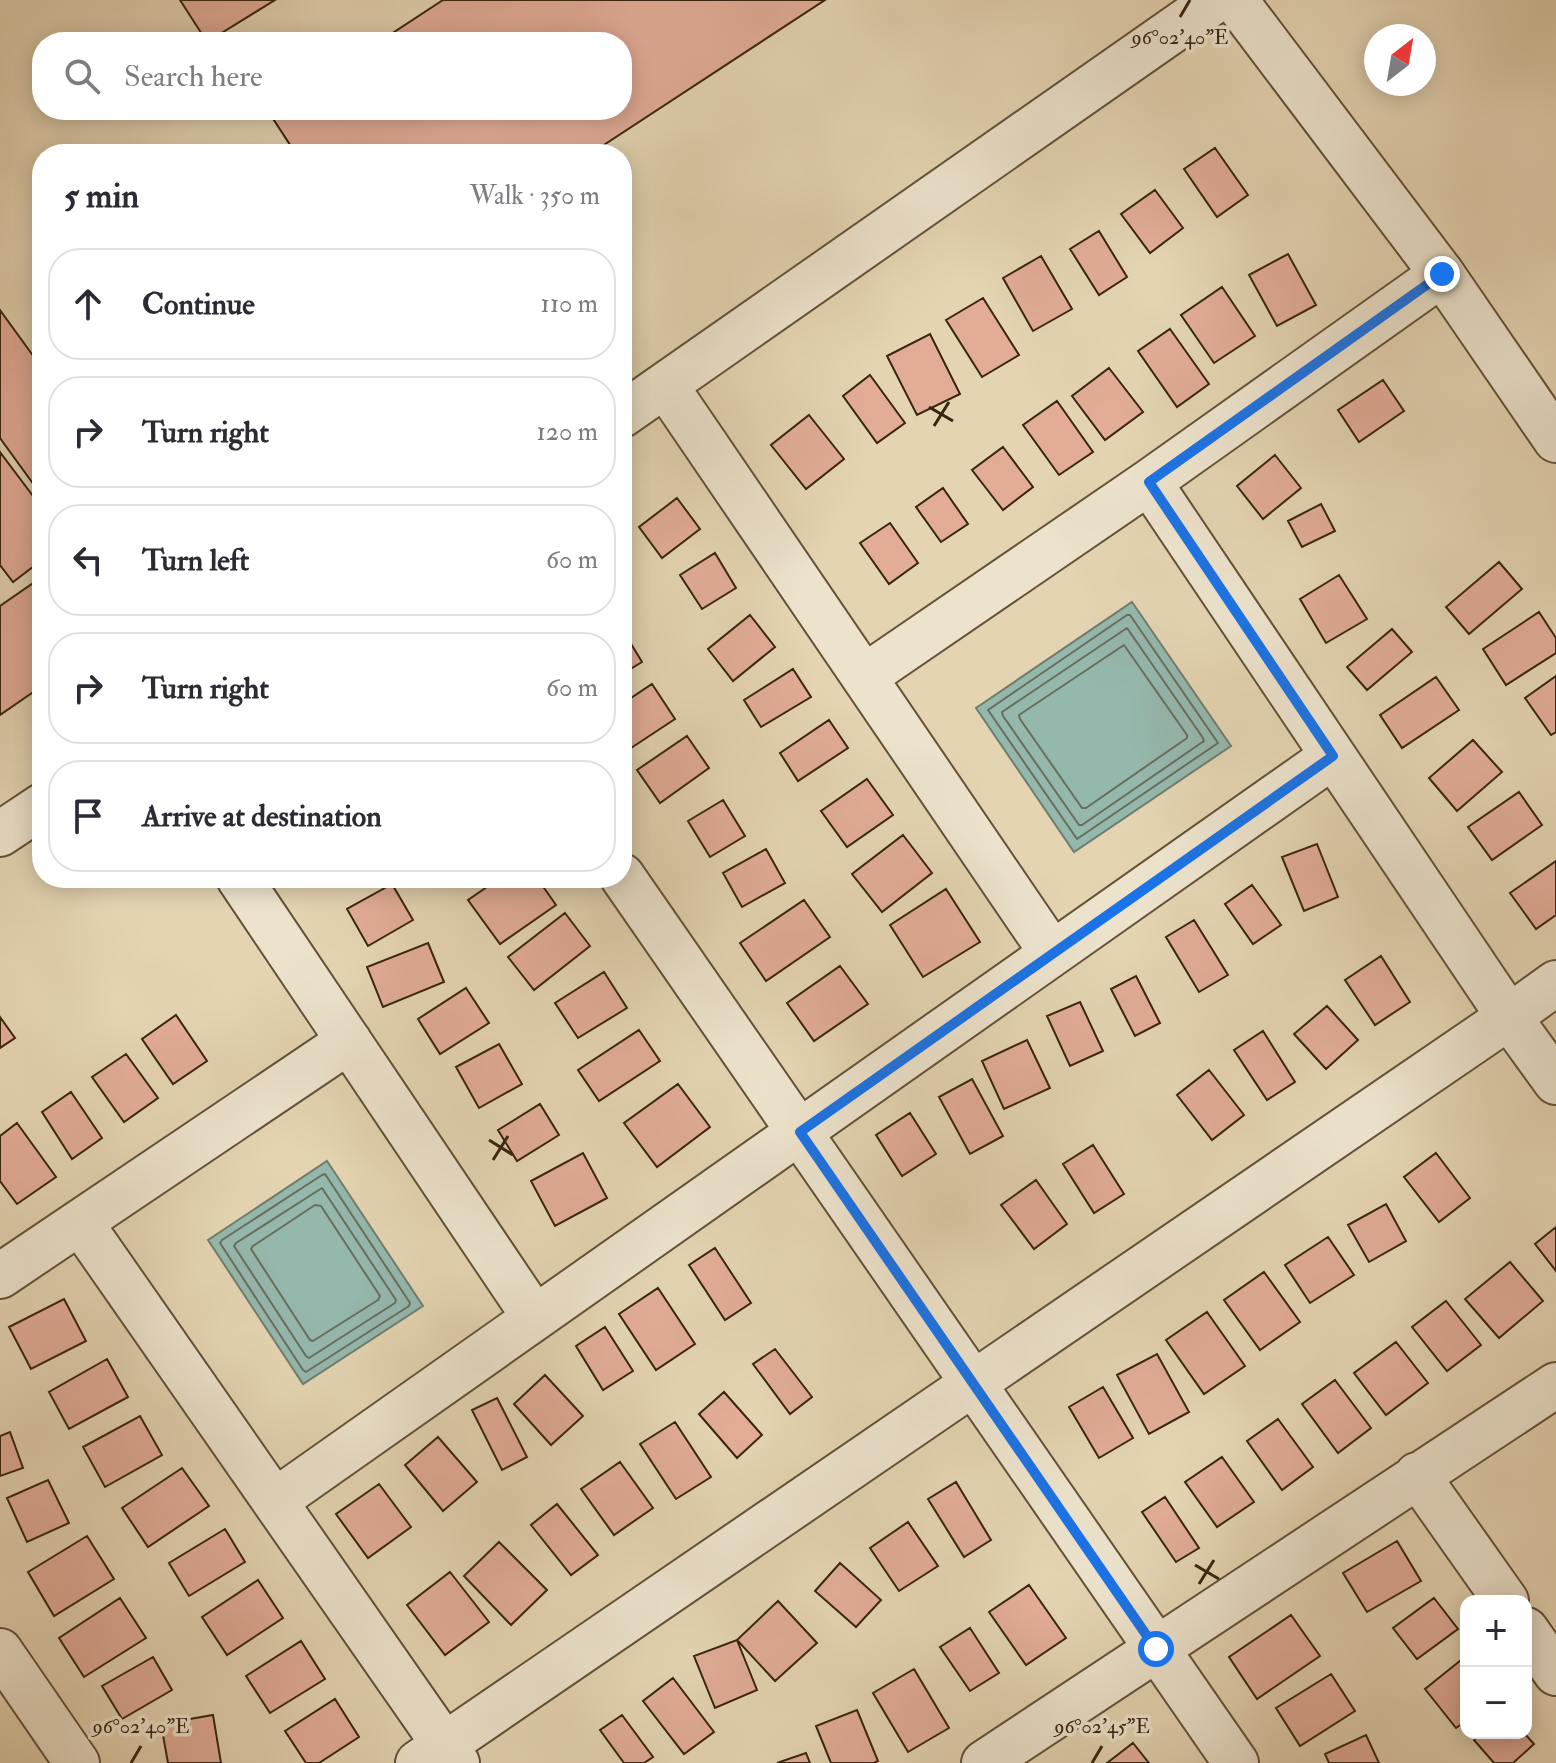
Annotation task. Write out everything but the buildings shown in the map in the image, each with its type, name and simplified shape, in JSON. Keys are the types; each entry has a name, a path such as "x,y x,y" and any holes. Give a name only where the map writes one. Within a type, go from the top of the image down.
{"street":[{"path":"632,408 1216,0"},
{"path":"1235,0 1442,274 1556,440"},
{"path":"864,677 1149,482 1442,274"},
{"path":"665,385 1052,953"},
{"path":"1149,482 1509,1017 1556,1082"},
{"path":"275,1501 1333,756"},
{"path":"0,834 32,813"},
{"path":"246,888 535,1318"},
{"path":"630,888 1236,1763"},
{"path":"80,1222 275,1501 440,1757 974,1383 1556,983"},
{"path":"0,1276 349,1041"},
{"path":"984,1763 1556,1385"},
{"path":"1417,1475 1502,1595"},
{"path":"1532,1639 1556,1673"},
{"path":"0,1651 77,1763"}],"water":[{"path":"1132,602 1231,746 1074,852 976,708"},
{"path":"327,1161 423,1306 303,1384 208,1240"}],"route":[{"path":"1156,1649 800,1132 1333,756 1149,482 1442,274"}]}
